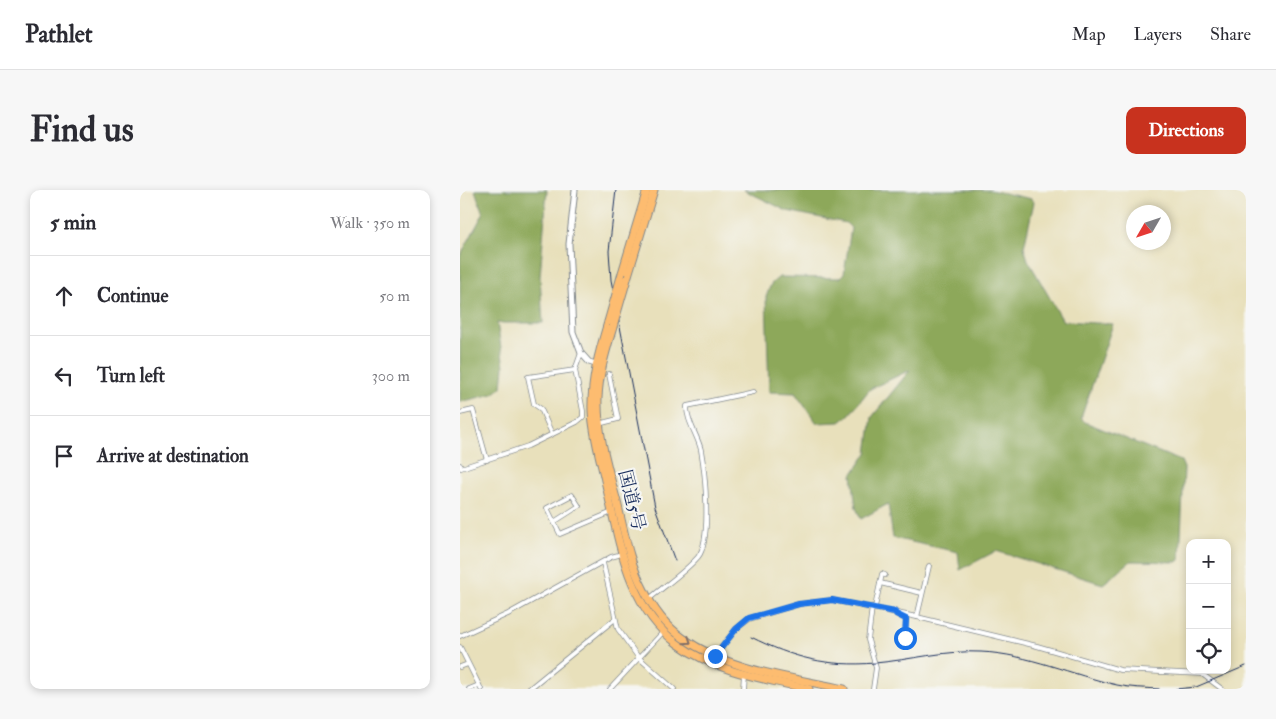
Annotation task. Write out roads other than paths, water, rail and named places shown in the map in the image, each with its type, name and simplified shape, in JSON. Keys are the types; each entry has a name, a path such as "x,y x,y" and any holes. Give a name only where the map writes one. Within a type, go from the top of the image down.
{"highway":[{"name":"国道5号","path":"647,190 592,397 596,424 631,579 666,629 693,654 711,663 810,686 844,689"},
{"name":"国道5号","path":"624,276 654,190"},
{"name":"国道5号","path":"666,629 744,670"}],"street":[{"path":"575,190 571,216 570,267 573,332 581,353 589,362 599,365"},
{"path":"460,466 461,468 528,446 577,422 583,417 575,370 581,353"},
{"path":"552,434 541,409 534,404 528,377 575,370"},
{"path":"596,424 618,419 609,374"},
{"path":"646,602 698,556 703,546 707,494 705,474 700,448 687,406 753,392"},
{"path":"460,413 473,410 487,460"},
{"path":"554,522 579,506 572,495 547,508 554,522 560,534 616,511"},
{"path":"460,636 508,614 626,552"},
{"path":"603,563 618,629 638,657 674,689"},
{"path":"916,617 929,566"},
{"path":"873,689 876,668 868,640 873,607 882,574 885,575"},
{"path":"880,583 922,592"},
{"path":"715,656 736,629 749,618 819,600 873,607 895,612 1037,646 1120,670 1202,674 1222,689"},
{"path":"895,612 906,619 905,638"},
{"path":"529,689 615,618"},
{"path":"610,689 666,629"},
{"path":"460,647 480,687 469,689"},
{"path":"460,666 468,664"},
{"path":"744,670 744,689"}],"railway":[{"path":"616,190 609,251 611,280 655,507 675,561"},
{"path":"751,637 796,656 826,662 842,664 875,663 941,654 981,652 1033,661 1117,685 1159,689"},
{"path":"1176,689 1196,687 1246,666"}]}
